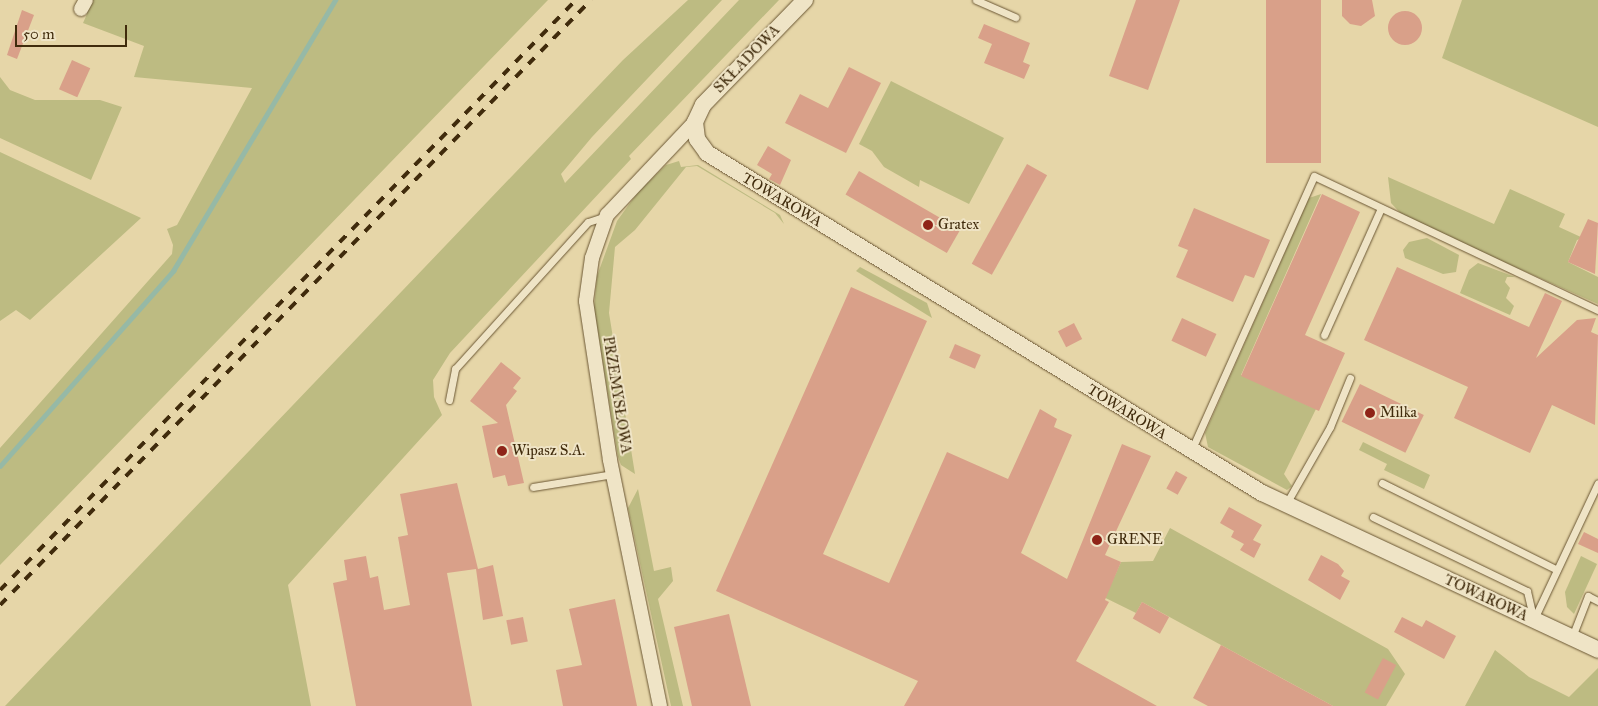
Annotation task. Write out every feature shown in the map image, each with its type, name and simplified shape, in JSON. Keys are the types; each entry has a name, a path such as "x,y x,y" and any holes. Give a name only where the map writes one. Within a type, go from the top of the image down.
{"street":[{"name":"SKŁADOWA","path":"695,122 704,105 804,0"},
{"name":"PRZEMYSŁOWA","path":"660,706 613,474 586,301 592,258 607,215 695,122"},
{"name":"TOWAROWA","path":"695,122 697,139 707,153 723,164 1191,451 1286,504 1598,650"}],"lane":[{"path":"976,0 1015,17"},
{"path":"1191,451 1314,176 1598,310"},
{"path":"1324,334 1381,208"},
{"path":"449,400 455,370 588,222 607,215"},
{"path":"1286,504 1330,427 1350,378"},
{"path":"533,487 613,474"},
{"path":"1382,483 1557,570"},
{"path":"1534,620 1598,483"},
{"path":"1373,517 1527,591 1534,620"},
{"path":"1572,638 1588,596 1598,601"}],"shaded area":[{"path":"80,0 548,0 0,565 0,448 172,254 173,245 167,229 177,225 252,88 134,77 144,46 83,23 87,14 80,10"},
{"path":"688,0 722,0 592,137 561,174 565,183 739,0 779,0 629,156 631,159 450,353 433,380 434,397 442,415 288,585 311,706 5,706 623,60"},
{"path":"1462,0 1598,0 1598,127 1442,58"},
{"path":"0,77 10,90 35,100 100,100 122,107 91,180 0,138"},
{"path":"891,81 1004,138 969,204 920,180 919,187 884,167 872,151 859,144"},
{"path":"0,152 141,218 30,320 16,310 0,321"},
{"path":"679,161 681,167 698,165 780,215 784,224 775,213 697,166 686,167 635,230 615,247 609,313 635,474 621,465 618,457 594,308 597,276 617,221 638,192 666,165"},
{"path":"1388,177 1494,224 1510,189 1565,214 1559,227 1583,238 1577,240 1568,262 1598,277 1598,304 1405,218 1391,203"},
{"path":"1321,194 1241,375 1316,409 1284,474 1292,486 1287,490 1208,447 1205,433 1309,198"},
{"path":"1427,238 1459,255 1456,272 1443,274 1405,258 1403,250 1409,242"},
{"path":"1478,263 1515,277 1507,277 1505,282 1510,288 1506,298 1514,306 1510,315 1460,293 1469,270"},
{"path":"860,267 927,303 932,318 856,271"},
{"path":"1363,442 1430,475 1424,489 1384,470 1387,464 1359,450"},
{"path":"638,489 654,571 671,567 673,581 658,599 683,706 671,706 628,508"},
{"path":"1170,528 1388,649 1405,674 1386,706 1333,706 1142,602 1136,613 1067,579 1106,595 1121,562 1153,561"},
{"path":"1581,556 1597,564 1574,614 1567,607 1565,592"},
{"path":"1495,650 1529,677 1569,697 1598,668 1598,706 1465,706"}],"building":[{"path":"1136,0 1180,0 1148,90 1109,76"},
{"path":"1266,0 1321,0 1321,163 1266,163"},
{"path":"1342,0 1372,0 1375,16 1361,26 1350,24 1342,16"},
{"path":"22,10 34,15 17,59 7,55"},
{"path":"1405,11 1412,12 1417,16 1421,21 1421,35 1417,40 1412,44 1405,45 1398,44 1393,40 1389,35 1388,28 1389,21 1393,16 1398,12"},
{"path":"984,24 1030,43 1023,62 1030,65 1024,79 984,63 992,44 978,38"},
{"path":"72,60 90,68 77,97 59,89"},
{"path":"849,67 881,83 846,153 785,123 800,94 828,108"},
{"path":"768,146 791,160 780,185 769,179 772,174 757,165"},
{"path":"1027,164 1047,175 992,275 972,264"},
{"path":"859,171 960,230 947,253 846,194"},
{"path":"1322,194 1360,212 1305,335 1345,353 1319,411 1241,376"},
{"path":"1194,208 1270,240 1254,278 1245,275 1233,302 1176,277 1188,250 1178,246"},
{"path":"1588,219 1598,223 1595,274 1568,262"},
{"path":"1397,267 1529,327 1545,293 1562,301 1536,358 1577,320 1596,318 1591,332 1598,335 1595,425 1552,405 1530,453 1454,418 1468,387 1364,340"},
{"path":"851,287 927,321 823,554 889,583 947,452 1008,479 1040,409 1057,419 1054,427 1072,435 1021,553 1067,579 1122,444 1151,456 1105,555 1121,562 1105,600 1109,602 1076,661 1157,706 904,706 918,681 716,591"},
{"path":"1182,318 1216,334 1206,357 1171,341"},
{"path":"1074,323 1082,339 1066,347 1058,331"},
{"path":"955,344 981,355 975,369 949,358"},
{"path":"501,362 521,378 513,388 517,391 506,405 524,483 508,486 505,475 493,478 482,426 498,423 470,401"},
{"path":"1360,384 1424,415 1405,453 1342,422"},
{"path":"1176,471 1187,477 1178,495 1166,488"},
{"path":"457,483 478,569 493,565 503,616 483,620 476,569 447,573 472,706 356,706 333,583 347,580 344,560 366,556 370,578 378,576 384,610 410,605 398,537 408,535 400,494"},
{"path":"1229,507 1262,525 1253,540 1261,544 1254,558 1240,550 1244,544 1231,537 1234,531 1220,523"},
{"path":"1584,532 1598,539 1598,553 1578,544"},
{"path":"1321,555 1338,564 1344,571 1341,576 1350,581 1340,600 1308,580"},
{"path":"615,599 637,706 563,706 556,670 582,665 569,609"},
{"path":"1142,602 1169,617 1160,634 1133,619"},
{"path":"729,614 751,706 692,706 674,627"},
{"path":"523,617 528,642 511,645 506,620"},
{"path":"1402,617 1422,627 1426,620 1456,636 1444,659 1394,632"},
{"path":"1221,645 1333,706 1208,706 1193,698"},
{"path":"1383,658 1396,665 1378,699 1365,692"}],"waterway":[{"path":"0,466 173,271 335,0"}],"railway":[{"path":"0,590 576,0"},
{"path":"0,605 591,0"}],"place":[{"name":"Gratex","path":"928,225"},
{"name":"Milka","path":"1370,413"},
{"name":"Wipasz S.A.","path":"502,451"},
{"name":"GRENE","path":"1097,540"}]}
